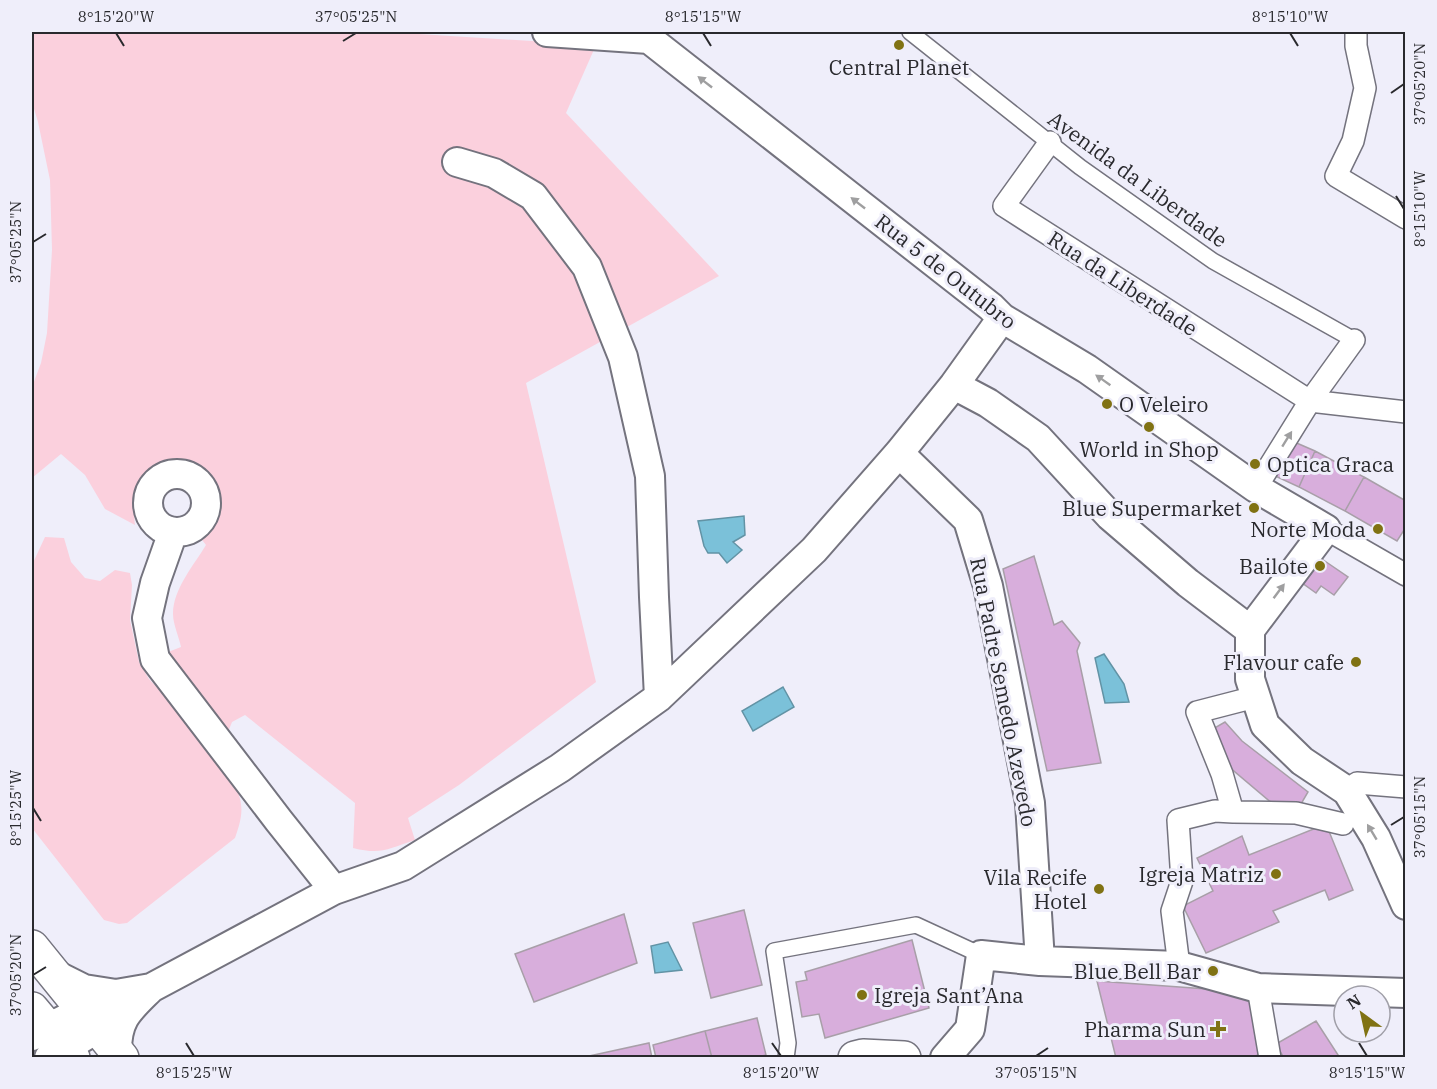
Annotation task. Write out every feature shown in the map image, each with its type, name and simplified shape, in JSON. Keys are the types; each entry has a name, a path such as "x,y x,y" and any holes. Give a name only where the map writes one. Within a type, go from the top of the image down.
{"street":[{"name":"Rua 5 de Outubro","path":"547,32 649,39 991,307 1002,318 1087,369 1256,488 1406,575"},
{"path":"1356,32 1356,46 1365,88 1353,141 1336,176 1406,218"},
{"name":"Rua da Liberdade","path":"1050,142 1004,206 1310,401"},
{"path":"456,162 494,173 533,196 587,267 623,357 650,476 659,697"},
{"path":"105,1037 122,1002 334,890 403,866 560,768 659,697 814,550 954,385 1002,318"},
{"path":"1256,488 1310,401 1353,340"},
{"path":"954,385 988,403 1038,438 1110,516 1188,583 1250,630"},
{"path":"1310,401 1406,412"},
{"name":"Rua Padre Semedo Azevedo","path":"898,453 968,520 988,586 1030,803 1040,961"},
{"path":"1326,529 1250,630 1250,678 1265,725 1302,761 1347,791 1376,838 1399,868 1406,905"},
{"path":"173,532 155,583 147,618 155,659 334,890"},
{"path":"1233,812 1222,774 1197,712 1255,697"},
{"path":"1347,791 1357,783 1406,787"},
{"path":"1179,966 1172,911 1182,881 1178,820 1215,811 1296,813 1342,824"},
{"path":"32,947 105,1037"},
{"path":"945,1058 970,1029 981,955 1040,961 1179,966 1258,988 1406,993"},
{"path":"54,974 84,989 122,1002"},
{"path":"1258,988 1270,1058"},
{"path":"45,1035 105,1037 117,1032 122,1002"},
{"path":"855,1058 863,1056 904,1058"}],"lane":[{"name":"Avenida da Liberdade","path":"910,32 1080,167 1213,261 1353,340"},
{"path":"786,1058 788,1042 774,951 916,925 981,955"}],"shaded area":[{"path":"32,32 387,32 596,45 566,113 719,276 526,383 596,682 459,785 408,818 415,840 378,851 353,848 355,803 245,715 232,722 228,732 163,654 181,647 173,618 176,595 206,545 199,536 216,496 204,474 181,465 169,466 158,471 142,489 137,501 135,525 105,509 85,475 61,454 32,478 32,387 41,363 47,333 52,250 50,180 32,102"},
{"path":"45,537 64,538 71,562 85,578 100,581 115,570 130,573 132,585 130,620 139,662 149,679 170,701 235,786 240,799 241,818 235,838 127,923 119,924 104,920 32,828 32,565"}],"water":[{"path":"744,516 745,535 733,542 742,550 727,563 719,553 708,553 698,521"},
{"path":"1104,654 1124,684 1129,702 1105,703 1095,658"},
{"path":"783,687 794,707 753,731 742,711"},
{"path":"668,942 682,970 655,973 651,946"}],"building":[{"path":"1292,441 1315,451 1299,487 1275,476"},
{"path":"1315,451 1364,477 1345,511 1299,487"},
{"path":"1364,477 1406,501 1406,527 1397,541 1345,511"},
{"name":"Bailote","path":"1316,555 1348,577 1334,595 1321,586 1316,593 1298,580"},
{"path":"1034,556 1054,625 1062,621 1080,643 1077,651 1101,763 1047,771 1003,569"},
{"path":"1225,722 1242,741 1308,792 1301,804 1274,805 1222,761 1211,730"},
{"name":"Igreja Matriz","path":"1326,824 1353,890 1329,900 1325,890 1273,911 1279,922 1206,953 1183,906 1213,891 1197,858 1242,836 1249,855"},
{"path":"744,910 762,985 711,998 693,923"},
{"path":"624,914 637,963 534,1002 515,954"},
{"name":"Igreja Sant’Ana","path":"912,940 929,1008 825,1038 819,1014 802,1017 796,982 807,980 805,972"},
{"path":"1097,981 1248,992 1267,1050 1252,1058 1116,1058"},
{"path":"757,1018 766,1055 755,1058 712,1058 705,1031"},
{"path":"1316,1021 1340,1058 1284,1058 1276,1044"},
{"path":"705,1031 712,1058 656,1058 653,1045"},
{"path":"649,1043 652,1058 580,1058"}],"place":[{"name":"Central Planet","path":"899,45"},
{"name":"O Veleiro","path":"1107,404"},
{"name":"World in Shop","path":"1149,427"},
{"name":"Optica Graca","path":"1255,464"},
{"name":"Blue Supermarket","path":"1254,508"},
{"name":"Norte Moda","path":"1378,529"},
{"name":"Bailote","path":"1320,566"},
{"name":"Flavour cafe","path":"1356,662"},
{"name":"Igreja Matriz","path":"1276,874"},
{"name":"Vila Recife Hotel","path":"1099,889"},
{"name":"Blue Bell Bar","path":"1213,971"},
{"name":"Igreja Sant’Ana","path":"862,995"},
{"name":"Pharma Sun","path":"1218,1029"}]}
